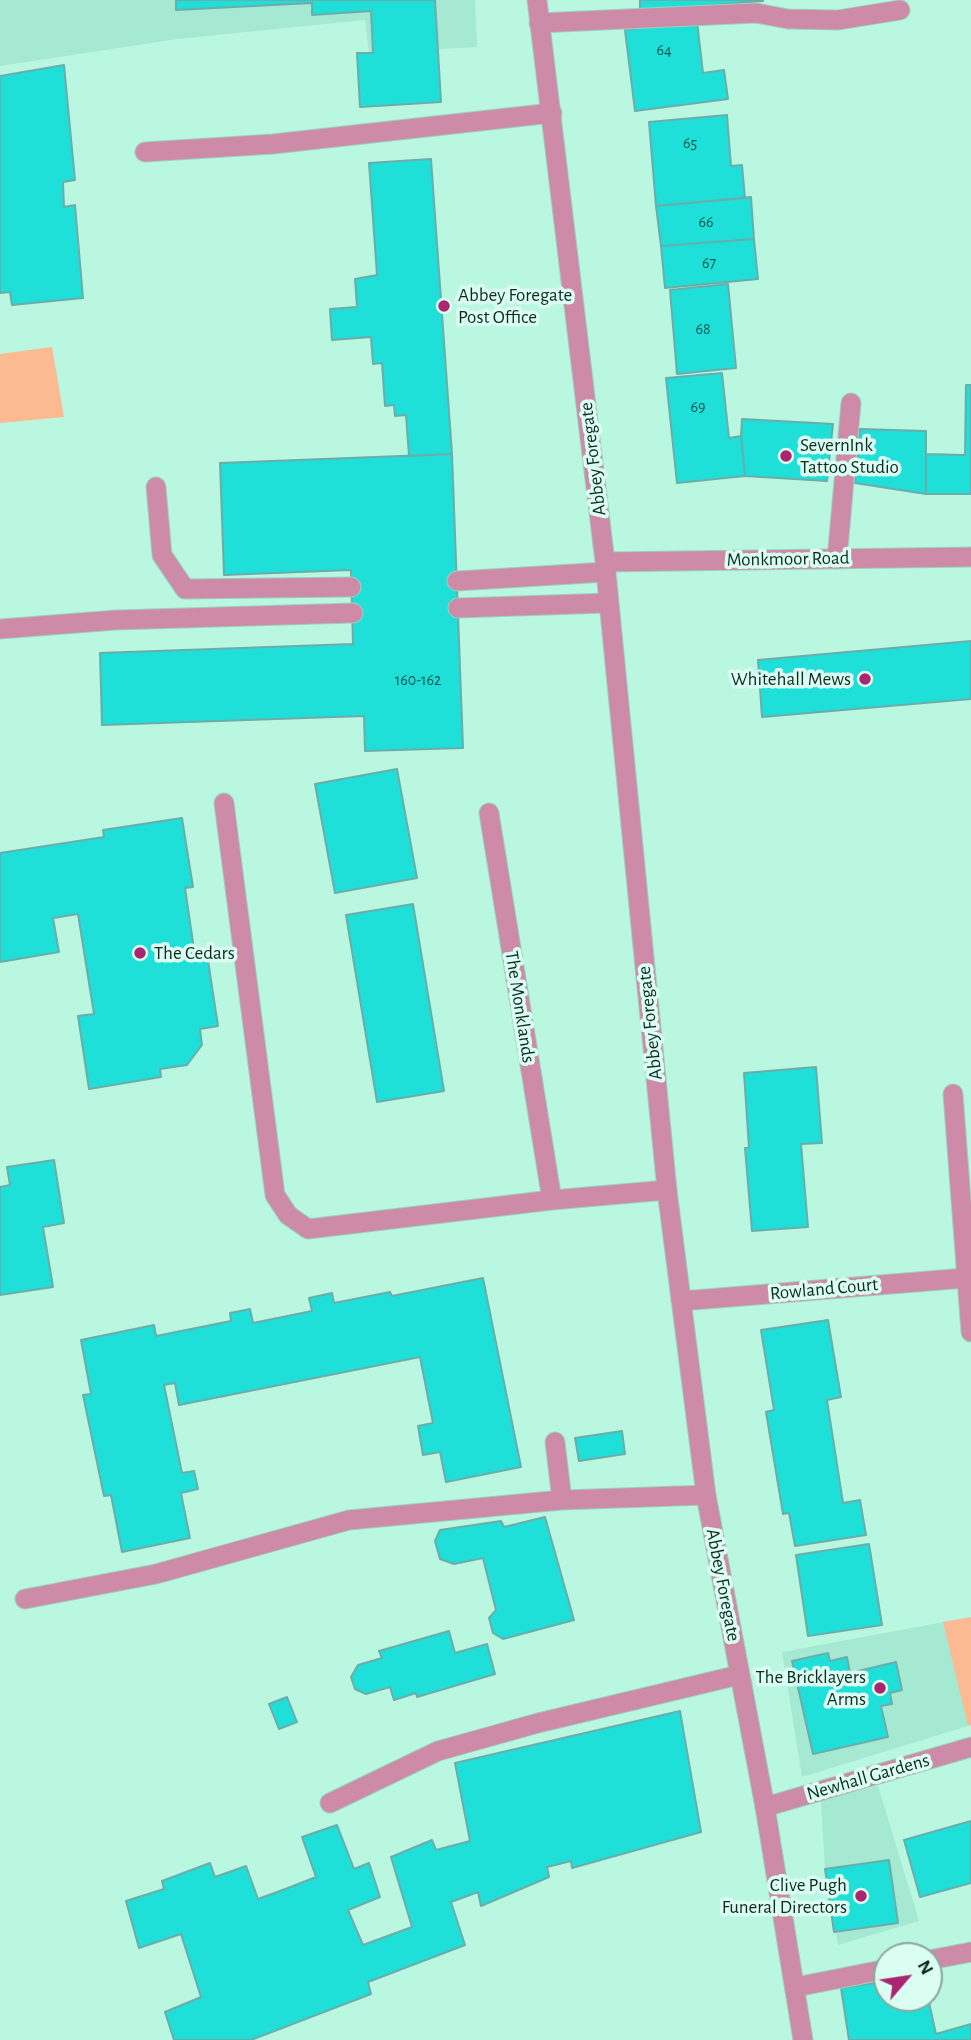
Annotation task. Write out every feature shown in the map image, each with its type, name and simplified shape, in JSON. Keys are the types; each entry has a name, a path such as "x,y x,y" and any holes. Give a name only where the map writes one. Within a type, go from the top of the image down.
{"street":[{"name":"Abbey Foregate","path":"537,0 605,567 667,1190 706,1495 765,1807 803,2040"},
{"path":"540,23 756,13 788,19 838,20 900,10"},
{"path":"145,152 273,144 552,113"},
{"path":"837,559 851,403"},
{"path":"156,487 162,555 185,589 351,587"},
{"name":"Monkmoor Road","path":"457,581 605,567 971,557"},
{"path":"458,608 608,603"},
{"path":"0,629 116,620 353,613"},
{"path":"224,803 275,1195 288,1215 308,1229 552,1200 667,1190"},
{"name":"The Monklands","path":"489,813 552,1200"},
{"path":"953,1094 967,1232 966,1278 971,1332"},
{"name":"Rowland Court","path":"681,1301 966,1278"},
{"path":"555,1442 562,1500"},
{"path":"25,1599 156,1574 349,1520 562,1500 706,1495"},
{"path":"330,1803 438,1751 538,1723 739,1675"},
{"name":"Newhall Gardens","path":"765,1807 971,1747"},
{"path":"943,1957 971,1952"},
{"path":"796,1987 873,1972"}],"shaded area":[{"path":"0,0 475,0 477,47 369,53 365,20 177,39 0,66"},
{"path":"52,347 64,417 0,423 0,354"},
{"name":"The Bricklayers Arms","path":"971,1617 971,1725 802,1777 782,1652"},
{"path":"971,1617 971,1725 968,1726 943,1622"},
{"path":"878,1786 919,1921 838,1945 825,1869 821,1800"}],"building":[{"path":"176,0 435,0 441,102 360,107 357,53 373,53 371,11 312,15 312,3 176,10"},
{"path":"640,0 763,0 763,1 640,11"},
{"path":"697,21 703,73 724,70 728,99 635,111 625,30"},
{"path":"64,65 75,180 63,182 64,207 75,205 83,298 12,305 10,292 0,293 0,76"},
{"path":"727,115 731,166 742,165 745,198 656,206 649,122"},
{"path":"431,159 452,454 409,456 406,415 395,416 394,405 385,406 382,363 373,364 371,337 332,340 330,309 357,307 355,279 377,275 369,163"},
{"path":"751,197 754,239 661,246 656,206"},
{"path":"754,239 758,279 665,288 661,246"},
{"path":"728,284 736,368 677,374 670,290"},
{"path":"722,373 729,438 741,436 745,476 677,483 666,378"},
{"path":"966,385 971,385 971,494 926,494 926,454 965,455"},
{"name":"SevernInk Tattoo Studio","path":"742,419 833,424 827,481 745,476"},
{"path":"860,429 926,431 926,494 855,483"},
{"path":"452,454 463,748 365,751 364,716 102,725 100,653 353,644 351,570 224,575 220,463"},
{"name":"Whitehall Mews","path":"971,641 971,699 762,717 758,660"},
{"path":"397,769 417,878 335,893 315,784"},
{"name":"The Cedars","path":"182,818 193,887 185,888 195,956 207,954 218,1026 200,1029 202,1045 187,1065 160,1069 161,1077 89,1089 78,1016 94,1014 78,914 53,918 59,952 0,962 0,853 104,837 103,830"},
{"path":"413,904 444,1091 377,1102 346,915"},
{"path":"816,1067 822,1143 801,1144 808,1227 752,1231 745,1148 749,1148 744,1073"},
{"path":"54,1160 64,1223 43,1227 53,1287 0,1295 0,1187 10,1185 7,1167"},
{"path":"483,1278 521,1467 446,1482 440,1452 423,1455 418,1426 433,1423 420,1357 179,1405 175,1383 164,1385 182,1473 194,1471 198,1489 181,1493 190,1538 122,1552 111,1495 104,1496 83,1395 91,1394 81,1340 154,1325 156,1336 231,1321 230,1313 250,1309 253,1323 312,1311 309,1298 332,1293 334,1303 390,1292 392,1296"},
{"path":"828,1320 841,1397 827,1400 843,1503 860,1500 866,1535 795,1546 789,1513 783,1514 766,1412 774,1410 761,1330"},
{"path":"622,1431 625,1454 579,1461 575,1438"},
{"path":"545,1517 574,1620 503,1639 493,1633 489,1618 496,1610 483,1558 454,1564 440,1559 435,1541 440,1530 501,1521 504,1527"},
{"path":"869,1544 882,1625 808,1636 796,1555"},
{"path":"449,1631 455,1653 487,1644 495,1674 417,1697 416,1693 394,1700 390,1687 366,1694 355,1689 351,1677 358,1665 382,1658 379,1651"},
{"path":"828,1653 830,1661 847,1657 850,1673 896,1662 902,1690 890,1693 892,1704 881,1706 888,1737 813,1754 792,1661"},
{"path":"287,1697 297,1722 279,1729 269,1704"},
{"path":"680,1711 701,1832 572,1868 571,1861 547,1867 549,1877 481,1906 478,1892 451,1902 465,1945 368,1982 371,1994 251,2040 174,2040 165,2012 201,1997 181,1934 139,1948 126,1901 164,1889 162,1881 210,1863 215,1877 246,1866 258,1899 316,1877 302,1837 337,1825 354,1869 369,1863 380,1897 348,1910 363,1945 412,1927 391,1857 432,1840 436,1850 470,1841 455,1763"},
{"path":"971,1821 971,1883 920,1897 904,1840"},
{"name":"Clive Pugh Funeral Directors","path":"889,1860 898,1923 834,1932 825,1869"},
{"path":"873,1983 873,2012 931,2012 936,2034 971,2024 971,2040 849,2040 841,1988"}],"place":[{"name":"Abbey Foregate Post Office","path":"444,306"},
{"name":"SevernInk Tattoo Studio","path":"786,456"},
{"name":"Whitehall Mews","path":"865,679"},
{"name":"The Cedars","path":"140,953"},
{"name":"The Bricklayers Arms","path":"880,1688"},
{"name":"Clive Pugh Funeral Directors","path":"861,1896"}]}
